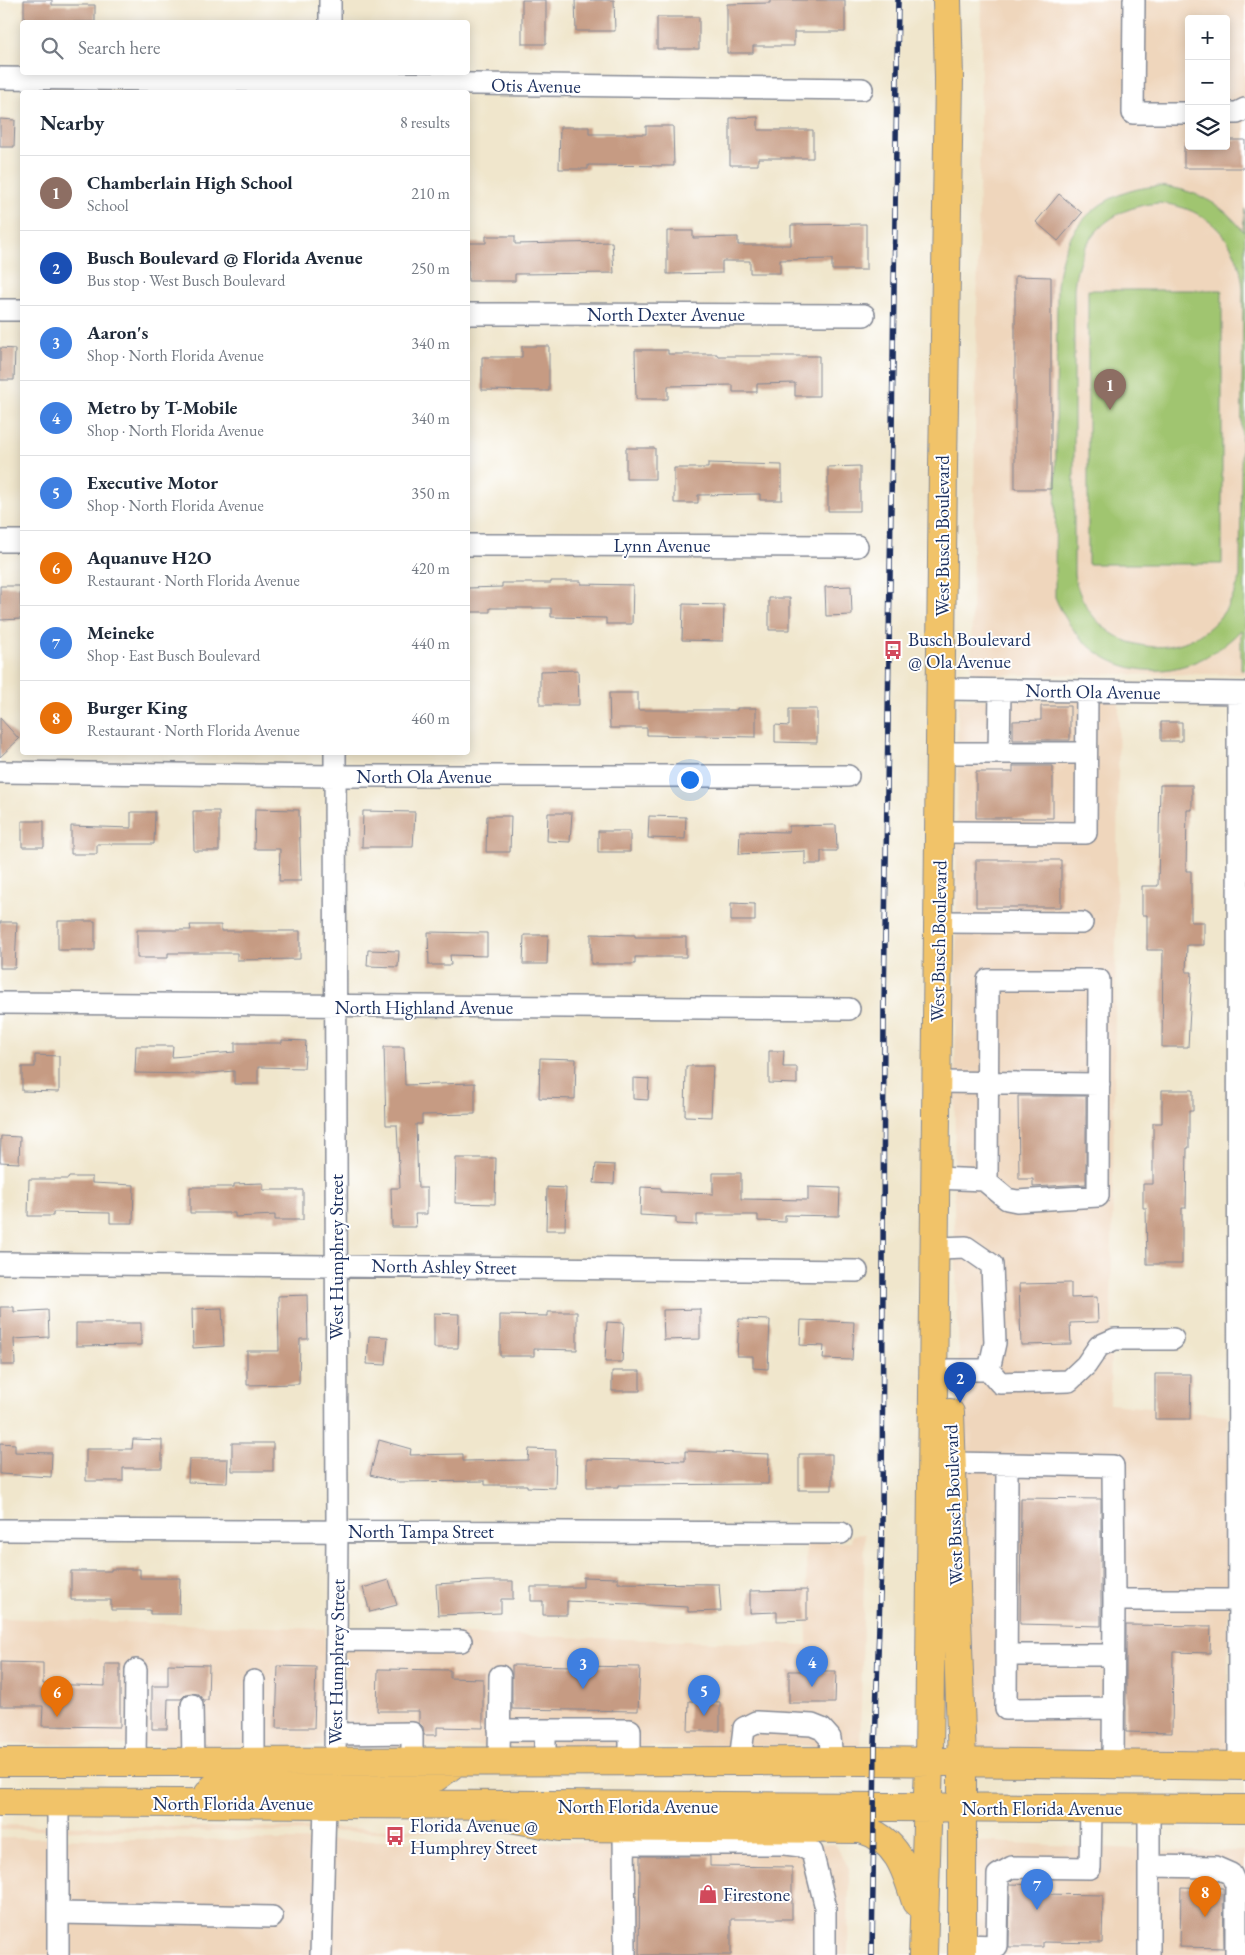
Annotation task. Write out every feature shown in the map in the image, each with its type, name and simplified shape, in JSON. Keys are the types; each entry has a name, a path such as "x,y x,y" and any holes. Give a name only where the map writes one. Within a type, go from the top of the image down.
{"main road":[{"name":"West Busch Boulevard","path":"923,1955 928,1762 942,690 942,477 949,78 947,0"},
{"name":"West Busch Boulevard","path":"949,78 962,0"},
{"name":"West Busch Boulevard","path":"935,1204 949,1370 962,1762 962,1950"},
{"path":"0,1762 832,1761 1242,1766"},
{"path":"58,1762 58,1802"},
{"path":"202,1803 213,1788 222,1785 306,1783 317,1779 331,1768 335,1762"},
{"path":"325,1804 344,1787 416,1782 436,1777 458,1762"},
{"name":"North Florida Avenue","path":"0,1802 432,1805 624,1826 962,1807 1245,1810"},
{"path":"624,1826 840,1828 868,1831 881,1836 895,1849 905,1866 923,1924"}],"street":[{"path":"330,0 330,20"},
{"path":"1134,0 1134,113 1185,113"},
{"name":"Otis Avenue","path":"0,78 862,89"},
{"path":"1230,113 1236,113 1245,109"},
{"path":"0,310 20,310"},
{"name":"North Dexter Avenue","path":"470,314 864,315"},
{"path":"0,541 20,541"},
{"name":"Lynn Avenue","path":"470,544 857,546"},
{"name":"North Ola Avenue","path":"942,690 1242,693"},
{"path":"999,753 1000,690"},
{"path":"940,832 1086,833 1087,691"},
{"path":"1242,693 1242,1554 1239,1600 1242,1766"},
{"path":"941,752 1086,753"},
{"name":"West Humphrey Street","path":"335,755 334,1006 337,1531 335,1762"},
{"name":"North Ola Avenue","path":"0,772 336,776 848,776"},
{"path":"939,922 1082,923"},
{"path":"936,1178 987,1182 1007,1200 1098,1196 1099,980 988,980 987,1182"},
{"name":"North Highland Avenue","path":"0,1003 848,1008"},
{"path":"937,1082 1099,1084"},
{"path":"939,1248 966,1247 992,1265 995,1342 989,1370"},
{"name":"North Ashley Street","path":"0,1263 857,1271"},
{"path":"949,1370 989,1370 1000,1383 1069,1381 1086,1365 1099,1346 1115,1339 1173,1339"},
{"path":"952,1463 1113,1466 1113,1764"},
{"path":"1007,1464 1006,1709 1114,1708"},
{"name":"North Tampa Street","path":"0,1530 841,1533"},
{"path":"1114,1600 1239,1600"},
{"path":"336,1640 461,1641"},
{"path":"1007,1655 1114,1656"},
{"path":"135,1762 136,1670"},
{"path":"499,1762 500,1676"},
{"path":"254,1681 254,1762"},
{"path":"192,1705 194,1762"},
{"path":"740,1761 744,1728 756,1722 812,1725 822,1729 830,1738 832,1761"},
{"path":"499,1730 630,1730 630,1761"},
{"path":"545,1730 545,1762"},
{"path":"335,1734 412,1733 412,1762"},
{"path":"58,1802 58,1955"},
{"path":"321,1955 325,1804"},
{"path":"962,1950 996,1946 998,1875 1012,1867 1090,1868 1091,1808"},
{"path":"1149,1808 1149,1955"},
{"path":"625,1955 624,1826 785,1844 812,1852 825,1904 825,1955"},
{"path":"1149,1866 1215,1867 1232,1874 1236,1886 1236,1955"},
{"path":"58,1913 272,1916"}],"shaded area":[{"path":"982,0 1245,0 1245,674 971,675"},
{"path":"958,699 1119,701 1110,1404 1228,1416 1228,1757 972,1752 954,1209"},
{"path":"865,1534 860,1748 791,1745 744,1747 345,1746 346,1630 807,1645 806,1542 851,1542 852,1535"},
{"path":"0,1618 325,1629 324,1746 0,1744"},
{"path":"0,1825 506,1830 540,1833 0,1830"},
{"path":"0,1838 835,1844 849,1868 848,1955 0,1955"},
{"path":"973,1841 1178,1851 1245,1851 1245,1955 973,1955"}],"green space":[{"path":"1159,186 1184,190 1195,194 1216,205 1235,221 1243,231 1245,209 1245,670 1241,670 1241,630 1217,650 1191,664 1164,670 1138,669 1112,661 1090,647 1070,625 1055,597 1057,287 1060,266 1066,247 1075,230 1087,216 1101,204 1118,195 1138,189","holes":["1159,203 1192,211 1206,219 1218,230 1236,256 1241,272 1243,289 1240,576 1227,607 1207,629 1183,642 1156,647 1130,642 1106,629 1086,606 1074,575 1074,288 1082,254 1090,240 1111,218 1141,206"]},
{"path":"1088,290 1222,290 1222,564 1088,564"}],"building":[{"path":"24,0 52,0 52,5 95,5 95,20 24,20"},
{"path":"522,0 546,0 546,44 522,44"},
{"path":"575,0 614,0 615,31 576,31"},
{"path":"770,0 845,0 845,32 794,32 794,46 753,46 753,53 727,53 727,4 770,3"},
{"path":"657,17 699,17 699,49 657,49"},
{"path":"758,117 758,130 813,130 813,158 758,158 758,165 730,165 730,118"},
{"path":"0,119 15,120 14,147 0,147"},
{"path":"646,126 673,126 674,166 588,165 588,169 559,169 560,127 589,127 589,134 646,134"},
{"path":"1230,140 1245,140 1245,168 1184,168 1184,146 1185,150 1230,150"},
{"path":"1059,194 1082,213 1058,241 1036,222"},
{"path":"866,224 866,270 832,270 832,259 780,260 780,273 750,273 750,261 722,261 722,273 667,274 667,231 693,231 693,238 738,237 738,245 791,245 791,225"},
{"path":"486,236 515,236 515,244 612,242 614,273 515,274 515,281 470,281 470,243 486,243"},
{"path":"1015,276 1051,277 1051,489 1015,489"},
{"path":"522,346 549,346 549,391 482,390 482,357 522,357"},
{"path":"0,348 15,349 14,380 0,380"},
{"path":"635,350 668,350 668,354 717,354 717,356 819,356 819,396 795,396 795,383 757,384 757,392 733,392 733,385 668,386 668,399 636,399"},
{"path":"626,448 655,448 655,479 626,479"},
{"path":"708,463 782,465 782,500 760,500 760,494 698,495 698,503 674,503 674,468 708,468"},
{"path":"860,466 860,511 828,511 828,467"},
{"path":"551,581 581,581 581,584 633,585 632,624 606,624 606,618 551,617 551,608 490,608 490,612 470,612 470,588 502,587 502,583 551,583"},
{"path":"0,586 20,586 20,619 0,620"},
{"path":"851,586 852,615 826,616 825,587"},
{"path":"769,598 790,598 790,630 769,630"},
{"path":"683,604 724,605 723,641 682,640"},
{"path":"578,670 579,705 540,705 540,671"},
{"path":"609,693 638,693 638,710 737,710 737,708 756,708 756,737 647,735 647,728 610,728"},
{"path":"1041,706 1070,706 1070,740 1013,740 1013,721 1041,720"},
{"path":"789,709 817,709 817,743 775,742 775,725 789,726"},
{"path":"0,718 19,739 0,757"},
{"path":"1161,722 1182,722 1182,741 1161,741"},
{"path":"1013,766 1053,766 1053,818 976,818 976,772 1013,772"},
{"path":"1160,785 1192,785 1192,810 1187,810 1186,871 1191,871 1191,922 1204,922 1204,945 1187,945 1186,972 1192,972 1188,1047 1162,1047 1163,950 1147,950 1147,915 1142,915 1142,886 1158,886"},
{"path":"255,809 299,810 301,881 279,881 280,849 254,849"},
{"path":"193,811 219,811 219,851 194,851"},
{"path":"363,811 415,812 413,847 362,847"},
{"path":"131,812 155,812 154,844 97,844 97,854 71,854 71,826 131,828"},
{"path":"548,813 572,813 570,842 547,841"},
{"path":"487,816 511,816 510,852 486,852"},
{"path":"649,816 686,817 685,839 648,838"},
{"path":"22,821 44,821 44,847 22,847"},
{"path":"836,825 837,851 821,851 821,864 805,864 805,851 739,854 740,831 789,832 789,826"},
{"path":"598,831 630,831 630,852 598,852"},
{"path":"976,860 1061,860 1061,907 976,907"},
{"path":"731,903 755,904 755,921 731,921"},
{"path":"58,921 95,921 95,950 58,950"},
{"path":"0,922 17,922 15,968 0,968"},
{"path":"190,925 221,925 221,931 300,931 300,959 237,960 237,953 168,953 168,958 137,958 137,930 191,930"},
{"path":"428,932 487,933 487,956 450,955 451,965 429,965"},
{"path":"591,934 635,935 635,937 686,937 686,957 635,957 635,964 591,964"},
{"path":"524,935 548,935 547,964 523,964"},
{"path":"368,950 399,951 398,967 367,966"},
{"path":"282,1040 306,1041 304,1068 258,1067 258,1084 234,1084 234,1071 198,1074 135,1073 136,1046 173,1046 172,1057 235,1052 235,1043 282,1043"},
{"path":"384,1047 404,1047 405,1085 475,1083 475,1114 422,1115 422,1124 416,1124 418,1188 427,1188 427,1214 415,1214 416,1227 392,1227 391,1188 400,1188 397,1125 386,1125"},
{"path":"769,1051 784,1051 783,1067 797,1067 797,1084 769,1083"},
{"path":"35,1055 59,1056 59,1092 22,1091 22,1067 35,1067"},
{"path":"540,1058 576,1059 575,1099 539,1098"},
{"path":"686,1066 713,1066 711,1117 685,1116"},
{"path":"633,1078 649,1079 648,1100 633,1099"},
{"path":"1162,1090 1193,1090 1193,1111 1189,1111 1186,1208 1182,1208 1182,1264 1147,1264 1146,1208 1143,1208 1143,1184 1153,1184 1153,1123 1162,1123"},
{"path":"1018,1096 1086,1096 1086,1184 1033,1187 1033,1179 1019,1179"},
{"path":"1,1136 20,1137 19,1163 0,1162"},
{"path":"456,1158 496,1158 495,1204 455,1203"},
{"path":"596,1164 615,1165 614,1184 594,1183"},
{"path":"713,1173 741,1173 741,1199 808,1200 808,1187 840,1188 839,1216 785,1215 785,1222 758,1221 758,1215 697,1215 697,1225 676,1224 676,1217 640,1215 641,1187 661,1188 661,1192 713,1194"},
{"path":"69,1177 92,1177 92,1183 134,1185 133,1223 110,1223 110,1213 53,1212 53,1216 28,1216 29,1179 68,1179"},
{"path":"263,1183 263,1190 303,1190 303,1220 275,1220 275,1215 235,1217 235,1213 190,1213 190,1187 234,1187 234,1184"},
{"path":"547,1187 566,1188 565,1230 546,1230"},
{"path":"1071,1283 1071,1298 1097,1297 1098,1322 1070,1323 1071,1344 1021,1345 1019,1284"},
{"path":"307,1295 308,1339 300,1339 299,1384 247,1385 247,1351 279,1351 278,1296"},
{"path":"0,1307 14,1307 14,1312 48,1310 49,1337 14,1339 15,1365 1,1365"},
{"path":"222,1308 224,1346 193,1348 192,1309"},
{"path":"700,1309 700,1339 664,1340 663,1310"},
{"path":"548,1312 577,1312 577,1350 534,1349 534,1356 500,1356 500,1315 548,1316"},
{"path":"434,1313 459,1314 458,1348 434,1348"},
{"path":"739,1319 770,1320 768,1369 753,1368 753,1356 737,1356"},
{"path":"801,1320 854,1322 852,1360 823,1359 824,1346 800,1345"},
{"path":"607,1322 624,1323 622,1362 605,1362"},
{"path":"76,1323 141,1323 141,1345 76,1346"},
{"path":"369,1336 388,1337 386,1365 367,1364"},
{"path":"612,1371 640,1371 640,1391 612,1391"},
{"path":"1155,1374 1191,1374 1190,1419 1155,1419"},
{"path":"133,1439 162,1440 162,1468 123,1468 123,1481 86,1481 86,1449 132,1449"},
{"path":"379,1440 411,1449 410,1455 463,1454 463,1461 528,1460 529,1449 556,1450 555,1488 527,1487 527,1485 485,1485 485,1481 397,1482 370,1475"},
{"path":"0,1443 15,1444 15,1452 52,1453 51,1477 0,1474"},
{"path":"232,1443 273,1443 273,1471 232,1471"},
{"path":"685,1451 769,1454 768,1484 587,1487 587,1459 685,1461"},
{"path":"799,1454 832,1454 832,1490 799,1490"},
{"path":"189,1459 228,1459 227,1483 188,1482"},
{"path":"1021,1498 1101,1499 1101,1626 1020,1624"},
{"path":"111,1569 140,1569 140,1578 180,1578 179,1614 150,1614 150,1610 111,1610 111,1600 71,1600 71,1571 111,1571"},
{"path":"583,1577 618,1578 618,1583 719,1584 721,1611 688,1612 688,1607 567,1601 567,1615 543,1615 543,1601 531,1601 531,1587 583,1587"},
{"path":"389,1580 397,1605 370,1612 363,1588"},
{"path":"513,1581 513,1599 501,1599 501,1613 438,1615 436,1584"},
{"path":"807,1590 807,1620 777,1621 777,1612 750,1613 750,1591"},
{"path":"1126,1625 1211,1626 1210,1653 1173,1652 1172,1733 1126,1732"},
{"path":"0,1662 43,1663 43,1684 105,1686 105,1664 120,1664 120,1727 42,1726 43,1706 0,1706"},
{"path":"168,1664 209,1665 208,1700 203,1700 198,1694 192,1693 186,1694 181,1699 168,1699 167,1729 152,1729 152,1686 168,1686"},
{"path":"512,1665 640,1667 638,1711 512,1709"},
{"path":"278,1666 316,1667 314,1728 276,1728"},
{"path":"378,1669 450,1670 450,1678 483,1679 483,1728 437,1727 437,1735 424,1735 423,1727 419,1723 419,1711 377,1711"},
{"path":"789,1671 836,1671 835,1703 789,1703"},
{"path":"689,1701 720,1702 720,1731 688,1731"},
{"path":"640,1856 710,1856 710,1866 792,1867 792,1919 731,1919 731,1955 639,1955"},
{"path":"1010,1884 1043,1885 1042,1894 1103,1895 1102,1943 1043,1942 1043,1947 1009,1947"},
{"path":"1181,1887 1223,1888 1224,1948 1180,1947"}],"railway":[{"path":"872,1955 875,1746 882,1534 884,1009 898,0"}],"place":[{"name":"Chamberlain High School","path":"1110,410"},
{"name":"Busch Boulevard @ Ola Avenue","path":"893,650"},
{"name":"Busch Boulevard @ Florida Avenue","path":"960,1403"},
{"name":"Metro by T-Mobile","path":"812,1687"},
{"name":"Aaron's","path":"583,1689"},
{"name":"Executive Motor","path":"704,1716"},
{"name":"Aquanuve H2O","path":"57,1717"},
{"name":"Florida Avenue @ Humphrey Street","path":"395,1836"},
{"name":"Firestone","path":"708,1894"},
{"name":"Meineke","path":"1037,1910"},
{"name":"Burger King","path":"1205,1917"}]}
